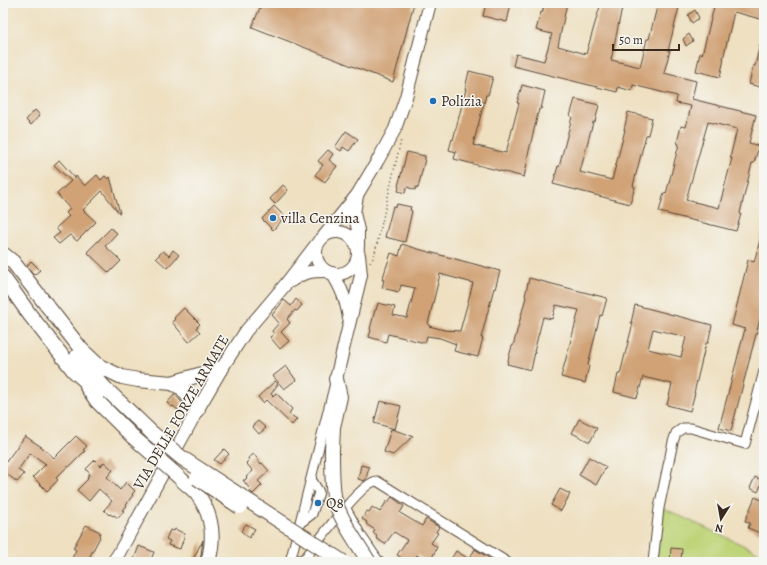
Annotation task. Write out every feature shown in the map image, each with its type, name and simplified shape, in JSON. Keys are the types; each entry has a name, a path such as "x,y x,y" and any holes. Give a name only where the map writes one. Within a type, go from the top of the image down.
{"highway":[{"path":"3,254 13,262 81,349 99,366 122,377 172,383 182,388 198,409"},
{"path":"3,257 48,322 150,436 343,562"},
{"path":"3,277 30,315 97,401 197,494 208,513 213,533 212,546 208,562"},
{"path":"172,383 222,368"},
{"path":"74,370 214,491 327,562"},
{"path":"336,379 340,397 333,427 332,474 334,498 344,521 369,562"}],"main road":[{"name":"VIA DELLE FORZE ARMATE","path":"116,561 198,409 246,331 357,195 378,160 395,129 406,97 430,3"},
{"path":"329,272 344,273 350,270 358,260 358,230 354,213 357,195"},
{"path":"336,379 350,323 361,275 358,250 355,240 344,232 330,232 321,238 316,247 317,261 321,267 329,272 341,287 346,302 350,323"},
{"name":"VIA DELLE FORZE ARMATE","path":"285,285 301,274 315,271 329,272"}],"street":[{"path":"653,562 659,508 670,452 676,433 682,428 692,428 745,444 764,371"},
{"path":"336,379 291,562 301,560 306,557 345,507 372,481 377,481 507,562"},
{"path":"345,507 360,534 379,562"}],"path":[{"path":"361,275 374,257 402,138"}],"green space":[{"path":"663,508 764,555 764,562 656,562"}],"building":[{"path":"262,3 414,3 393,82 252,27"},
{"path":"486,3 510,3 507,22 483,16"},
{"path":"545,3 567,3 558,46 586,54 601,3 623,3 611,60 640,67 658,3 680,3 664,73 696,81 692,99 756,115 749,143 759,146 754,163 752,163 736,231 659,212 664,193 666,194 679,144 677,143 681,126 686,127 691,106 676,103 677,96 633,85 632,91 618,87 617,92 513,66 516,54 544,61 552,34 536,30 541,12 542,13","holes":["708,122 737,129 730,158 732,158 719,208 686,200"]},
{"path":"715,3 764,3 764,20 734,12 720,77 696,71 700,53 702,55"},
{"path":"695,10 699,18 692,23 688,15"},
{"path":"689,34 693,41 686,46 683,39"},
{"path":"761,40 764,41 764,88 749,84"},
{"path":"469,71 493,77 488,95 486,95 473,145 506,153 519,103 517,103 522,85 545,91 541,109 539,109 524,177 454,159 456,152 449,150 466,89"},
{"path":"575,99 599,105 580,172 612,180 625,130 628,112 652,118 648,135 646,135 630,204 553,184 572,117 570,116"},
{"path":"35,110 40,115 31,125 26,120"},
{"path":"346,131 358,139 349,151 343,147 341,151 335,147"},
{"path":"328,150 333,154 329,160 337,166 325,182 315,175 323,165 318,161"},
{"path":"407,152 425,156 425,159 418,188 416,187 415,190 407,187 405,193 398,191 398,186"},
{"path":"59,160 75,178 76,176 85,186 97,175 101,180 105,176 108,179 110,177 120,213 102,191 83,210 96,222 77,241 70,235 59,244 53,238 60,233 56,228 69,216 66,213 70,209 57,194 71,181 54,165"},
{"path":"283,185 288,190 275,204 270,199"},
{"path":"397,204 411,207 410,210 412,211 405,242 385,237 393,206 396,207"},
{"name":"villa Cenzina","path":"274,206 285,217 273,230 262,219"},
{"path":"111,228 117,233 105,246 121,261 109,273 87,252"},
{"path":"762,233 764,233 764,311 762,311 731,431 719,428 745,329 732,325 748,260 754,262"},
{"path":"402,244 500,271 481,338 483,338 478,357 454,351 456,344 440,338 427,336 425,343 388,334 386,342 369,337 378,303 395,307 393,315 407,318 415,288 401,285 399,292 382,288 384,280 382,280 391,253 399,256","holes":["440,274 473,283 460,331 444,330 429,326 428,324"]},
{"path":"173,250 179,255 167,268 156,258 163,251 169,256"},
{"path":"31,261 40,270 34,275 27,266"},
{"path":"529,278 607,298 602,316 600,315 585,383 561,377 579,310 556,305 552,319 543,317 531,370 507,364 526,297"},
{"path":"296,299 302,305 287,319 290,323 281,332 289,341 280,349 270,337 274,334 272,331 279,323 272,315 284,300 291,306"},
{"path":"635,305 712,325 708,343 706,343 690,411 667,405 672,384 643,377 637,398 614,392 633,323 631,323","holes":["653,329 686,337 681,357 648,349"]},
{"path":"184,308 200,324 196,328 200,332 189,342 172,322"},
{"path":"286,366 296,380 284,389 273,376"},
{"path":"275,381 278,384 271,394 273,396 276,393 292,409 289,414 297,419 292,425 266,400 263,403 258,397"},
{"path":"175,394 183,404 178,410 167,403"},
{"path":"380,401 401,406 395,429 374,423"},
{"path":"579,419 597,428 590,442 572,433"},
{"path":"258,421 266,428 259,434 252,426"},
{"path":"391,429 413,436 393,455 384,452"},
{"path":"25,436 43,448 54,458 76,436 87,446 83,450 85,451 56,478 58,480 47,491 33,477 46,464 30,453 18,470 24,474 17,482 3,471 3,466"},
{"path":"224,449 229,454 220,464 214,460"},
{"path":"254,454 261,464 262,463 269,471 258,481 262,485 253,494 243,480 245,480 247,478 246,477 253,471 246,463 249,460 248,458"},
{"path":"589,457 606,467 596,485 579,475"},
{"path":"95,460 101,466 104,462 113,470 107,477 120,490 126,482 135,491 127,503 127,506 122,510 124,511 118,518 114,515 109,515 104,510 112,501 99,489 89,501 77,490 88,479 87,478 90,474 86,469"},
{"path":"361,465 369,467 366,479 364,481 358,479"},
{"path":"755,477 763,481 758,492 750,488"},
{"path":"560,489 570,494 561,511 551,505"},
{"path":"392,497 404,506 400,513 422,526 426,519 439,527 436,532 438,533 431,543 437,547 430,562 427,562 417,555 412,562 408,562 397,555 407,540 394,532 385,544 376,538 377,536 373,533 375,530 366,524 367,522 362,519 367,511 369,512 372,507 380,512 387,501 388,502"},
{"path":"755,497 764,501 764,523 760,533 748,528 750,523 745,521"},
{"path":"246,524 255,529 249,538 241,531"},
{"path":"86,525 100,532 100,537 90,556 98,562 70,562 76,550 73,548"},
{"path":"175,529 185,534 180,549 168,545 170,541 166,539 170,530 174,531"},
{"path":"203,540 200,562 192,562 201,545"},
{"path":"139,546 154,552 150,562 133,562"},
{"path":"671,548 682,549 681,562 670,562"},
{"path":"475,549 495,562 449,562 456,551 469,559"}],"place":[{"name":"Polizia","path":"433,101"},
{"name":"villa Cenzina","path":"273,218"},
{"name":"Q8","path":"318,503"}]}
